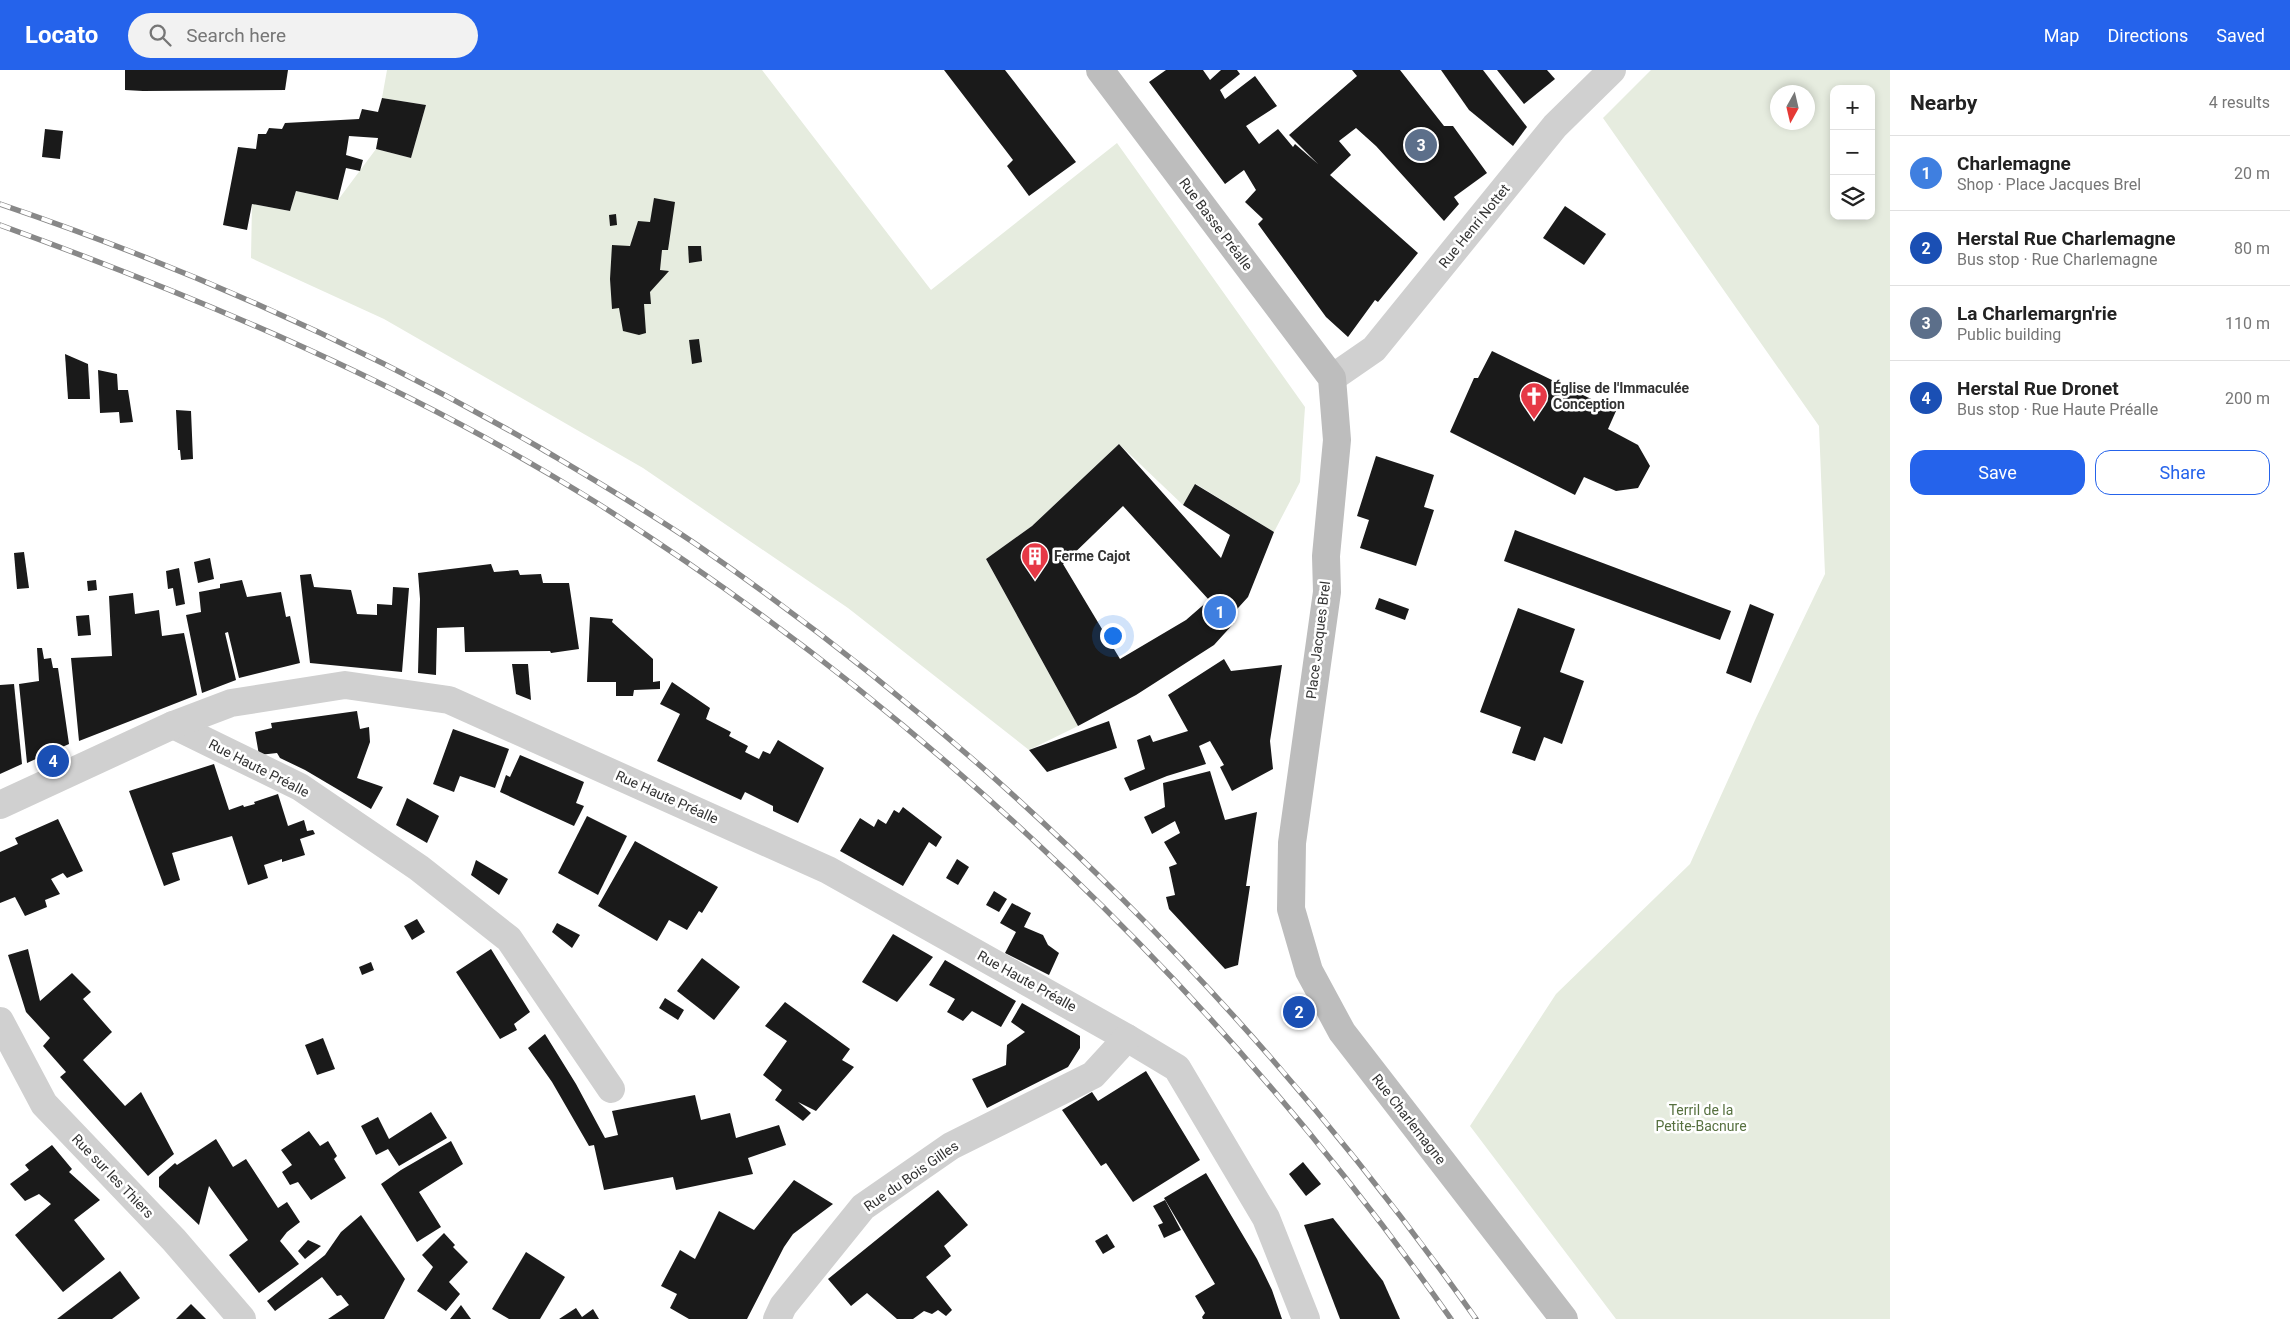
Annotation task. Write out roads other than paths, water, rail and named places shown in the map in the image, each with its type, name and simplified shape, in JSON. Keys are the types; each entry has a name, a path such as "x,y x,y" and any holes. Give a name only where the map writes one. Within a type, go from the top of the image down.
{"street":[{"name":"Rue Basse Préalle","path":"1100,70 1332,378"},
{"name":"Rue Henri Nottet","path":"1332,378 1374,349 1555,126 1612,70"},
{"name":"Place Jacques Brel","path":"1291,901 1293,834 1327,592 1326,556 1337,440 1332,378"},
{"name":"Rue Haute Préalle","path":"0,805 174,725 231,703 345,685 450,700 828,870 1127,1038"},
{"name":"Rue Haute Préalle","path":"174,725 300,787 419,868 509,939 611,1090"},
{"name":"Rue Charlemagne","path":"1291,901 1291,909 1310,971 1342,1032 1564,1319"},
{"name":"Rue sur les Thiers","path":"0,1021 44,1104 174,1240 242,1319"},
{"name":"Rue du Bois Gilles","path":"777,1319 783,1306 863,1207 951,1146 1093,1075 1127,1038"},
{"path":"1127,1038 1177,1068 1266,1218 1306,1319"}],"railway":[{"path":"0,204 140,255 209,283 344,344 477,412 643,510 703,549 814,630 921,715 1024,805 1123,900 1218,999 1309,1102 1395,1209 1476,1319"},
{"path":"0,225 230,315 380,383 454,421 597,503 721,586 840,674 954,769 1064,869 1169,974 1268,1085 1363,1200 1451,1319"}],"place":[{"name":"La Charlemargn'rie","path":"1421,145"},
{"name":"Église de l'Immaculée Conception","path":"1534,420"},
{"name":"Ferme Cajot","path":"1035,580"},
{"name":"Charlemagne","path":"1220,612"},
{"name":"Herstal Rue Dronet","path":"53,761"},
{"name":"Herstal Rue Charlemagne","path":"1299,1012"}],"park label":[{"name":"Terril de la Petite-Bacnure","path":"1701,1118"}]}
